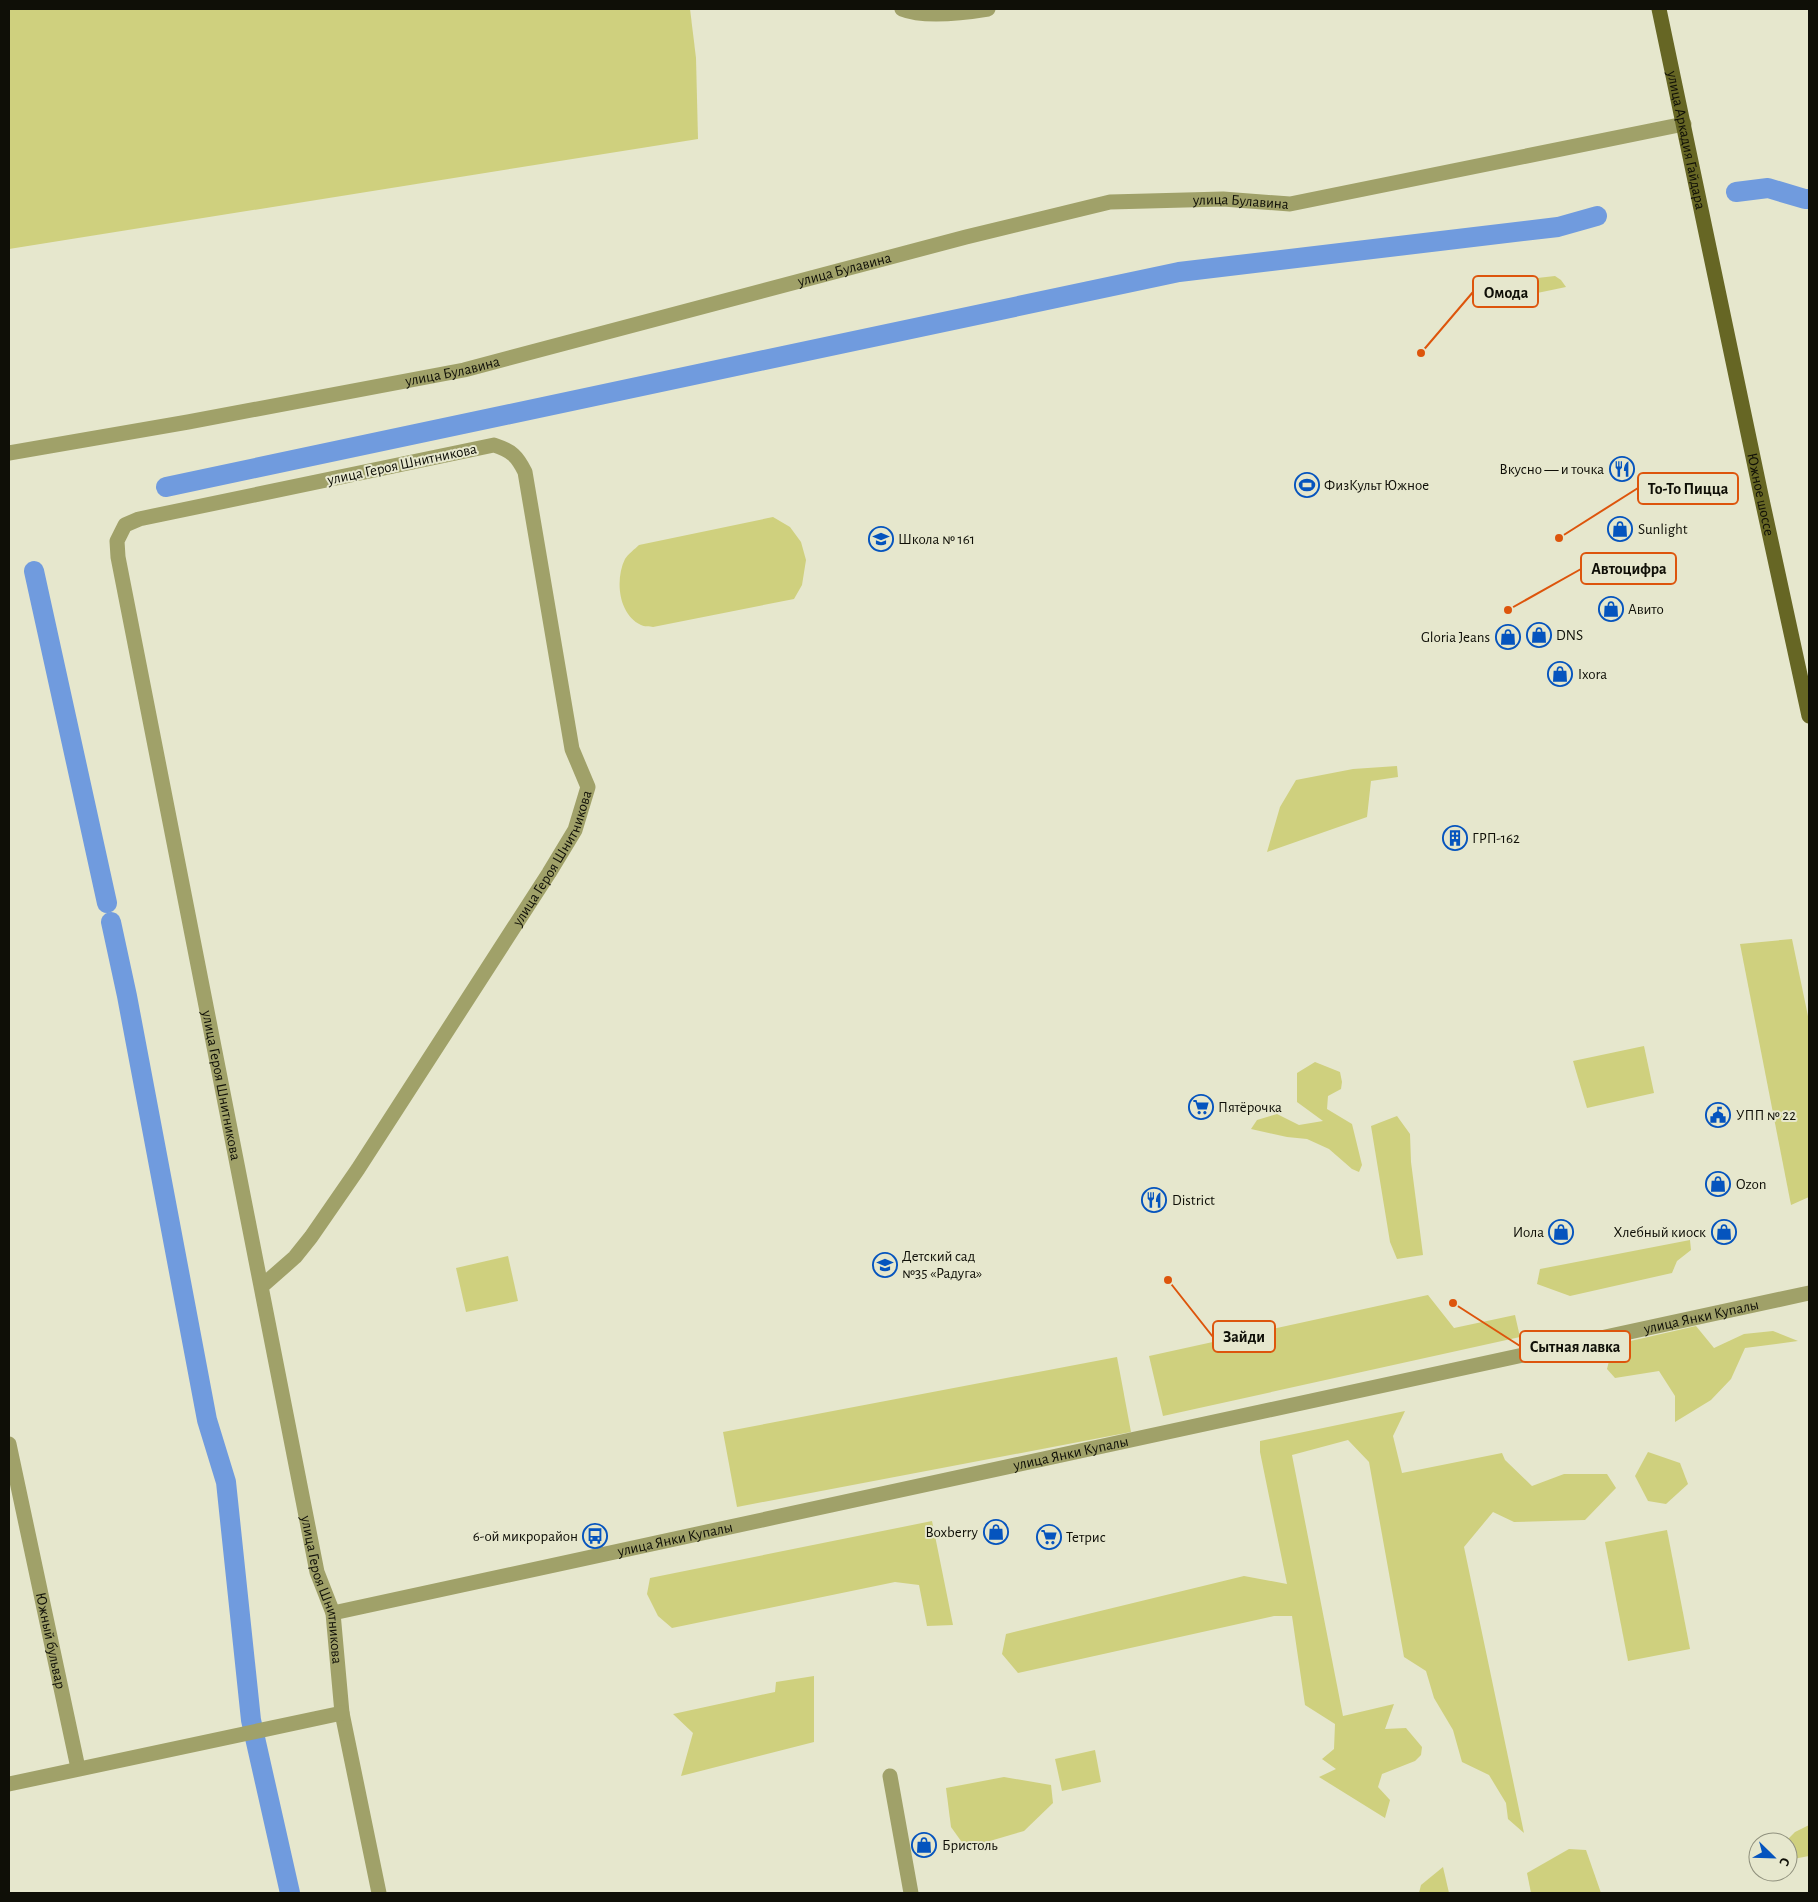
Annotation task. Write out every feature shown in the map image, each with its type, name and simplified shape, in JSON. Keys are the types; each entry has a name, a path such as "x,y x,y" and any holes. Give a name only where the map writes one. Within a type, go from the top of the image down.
{"main road":[{"name":"улица Аркадия Гайдара","path":"1659,9 1715,272"},
{"name":"Южное шоссе","path":"1715,272 1809,716"}],"street":[{"path":"902,9 928,13 970,12 988,9"},
{"name":"улица Булавина","path":"9,453 188,422 464,370 966,237 1110,202 1223,199 1290,204 1684,124"},
{"name":"улица Героя Шнитникова","path":"261,1287 300,1250 358,1169 575,830 588,787 572,749 525,472 518,459 508,449 494,445 139,519 126,525 117,542 118,556 261,1287 317,1572 333,1613 342,1713 379,1893"},
{"name":"улица Янки Купалы","path":"333,1613 1809,1293"},
{"name":"Южный бульвар","path":"9,1444 78,1768"},
{"path":"9,1784 342,1713"},
{"path":"890,1776 911,1893"}],"shaded area":[{"path":"9,9 690,9 696,58 698,139 9,249"},
{"path":"1555,276 1566,287 1498,301 1494,297 1492,283"},
{"path":"773,517 790,527 801,542 806,560 802,585 794,599 653,627 641,625 627,613 621,595 620,576 625,559 639,545"},
{"path":"1397,766 1398,777 1371,781 1367,817 1267,852 1280,807 1296,780 1353,769"},
{"path":"1792,939 1809,1021 1809,1197 1791,1205 1740,944"},
{"path":"1644,1046 1654,1093 1587,1108 1573,1061"},
{"path":"1315,1062 1340,1072 1341,1089 1328,1096 1327,1109 1352,1124 1362,1165 1359,1172 1352,1169 1329,1149 1307,1139 1287,1137 1251,1129 1257,1120 1277,1114 1299,1125 1323,1121 1297,1102 1297,1073"},
{"path":"1397,1116 1410,1134 1411,1162 1423,1255 1397,1259 1390,1242 1371,1126"},
{"path":"1690,1240 1691,1250 1677,1261 1672,1273 1570,1296 1537,1284 1540,1269"},
{"path":"508,1256 518,1301 466,1312 456,1268"},
{"path":"1428,1295 1454,1328 1515,1315 1520,1337 1163,1416 1149,1356"},
{"path":"1696,1326 1714,1348 1744,1334 1773,1331 1798,1341 1745,1348 1731,1379 1711,1400 1675,1422 1675,1396 1659,1371 1615,1378 1607,1369 1613,1345"},
{"path":"1117,1357 1131,1432 737,1507 723,1432"},
{"path":"1405,1411 1393,1436 1402,1473 1502,1453 1505,1460 1532,1486 1564,1474 1607,1474 1616,1488 1585,1520 1514,1522 1493,1512 1464,1547 1524,1833 1508,1819 1506,1803 1489,1775 1462,1762 1453,1730 1434,1698 1426,1671 1404,1657 1369,1462 1348,1440 1292,1455 1343,1716 1394,1704 1385,1729 1406,1728 1422,1747 1421,1755 1415,1761 1382,1774 1378,1787 1390,1800 1385,1818 1319,1777 1336,1769 1322,1759 1334,1749 1335,1724 1305,1705 1292,1616 1274,1616 1018,1673 1002,1654 1006,1634 1244,1576 1287,1584 1260,1452 1260,1441"},
{"path":"1648,1452 1680,1463 1688,1484 1666,1504 1648,1501 1635,1476"},
{"path":"932,1521 953,1625 927,1626 919,1585 895,1582 672,1628 658,1616 647,1594 650,1578"},
{"path":"1667,1530 1690,1649 1628,1661 1605,1542"},
{"path":"814,1676 814,1742 681,1776 693,1733 673,1714 775,1692 776,1682"},
{"path":"1095,1750 1101,1782 1062,1791 1055,1759"},
{"path":"1004,1777 1051,1785 1053,1803 1024,1831 966,1848 951,1827 946,1788"},
{"path":"1809,1825 1809,1856 1798,1858 1798,1832 1795,1832"},
{"path":"1569,1849 1586,1850 1601,1893 1531,1893 1527,1873"},
{"path":"1443,1867 1449,1893 1419,1893 1421,1885"}],"waterway":[{"path":"1736,192 1768,188 1809,199"},
{"path":"166,487 1179,272 1558,227 1597,216"},
{"path":"34,571 107,903"},
{"path":"111,922 127,996 207,1420 226,1482 251,1720 290,1893"}],"place":[{"name":"Омода","path":"1421,353"},
{"name":"Вкусно — и точка","path":"1622,469"},
{"name":"ФизКульт Южное","path":"1307,485"},
{"name":"Sunlight","path":"1620,529"},
{"name":"То-То Пицца","path":"1559,538"},
{"name":"Школа № 161","path":"881,539"},
{"name":"Авито","path":"1611,609"},
{"name":"Автоцифра","path":"1508,610"},
{"name":"DNS","path":"1539,635"},
{"name":"Gloria Jeans","path":"1508,637"},
{"name":"Ixora","path":"1560,674"},
{"name":"ГРП-162","path":"1455,838"},
{"name":"Пятёрочка","path":"1201,1107"},
{"name":"УПП № 22","path":"1718,1115"},
{"name":"Ozon","path":"1718,1184"},
{"name":"District","path":"1154,1200"},
{"name":"Иола","path":"1561,1232"},
{"name":"Хлебный киоск","path":"1724,1232"},
{"name":"Детский сад №35 «Радуга»","path":"885,1265"},
{"name":"Зайди","path":"1168,1280"},
{"name":"Сытная лавка","path":"1453,1303"},
{"name":"Boxberry","path":"996,1532"},
{"name":"6-ой микрорайон","path":"595,1536"},
{"name":"Тетрис","path":"1049,1537"},
{"name":"Бристоль","path":"924,1845"}]}
